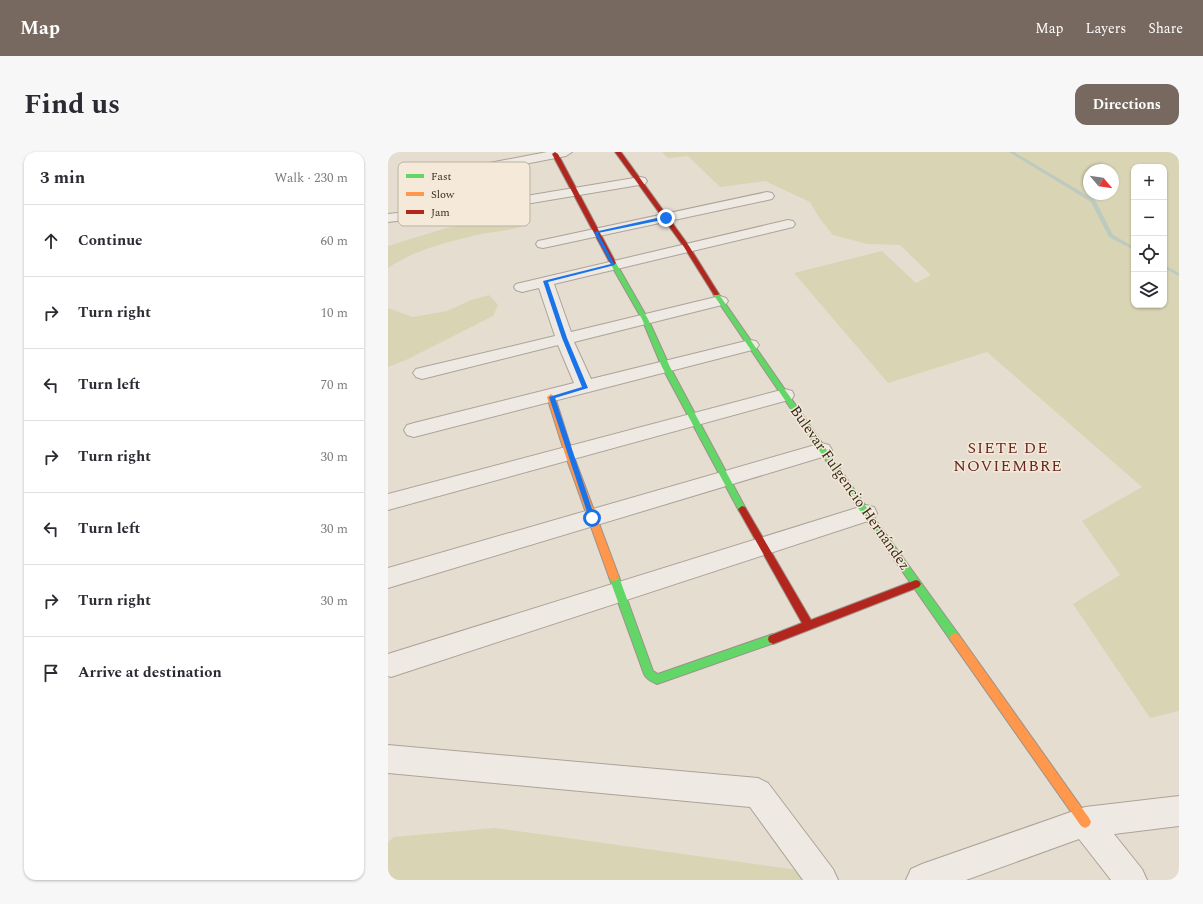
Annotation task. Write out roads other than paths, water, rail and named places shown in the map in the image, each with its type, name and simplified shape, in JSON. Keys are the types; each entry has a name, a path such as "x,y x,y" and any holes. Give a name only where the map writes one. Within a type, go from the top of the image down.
{"street":[{"name":"Bulevar Fulgencio Hernández","path":"618,152 687,247 720,301 866,513 1086,822"},
{"path":"514,162 561,153 574,192 645,319 666,367 693,420 809,626"},
{"path":"530,199 640,181"},
{"path":"543,244 767,196"},
{"path":"388,218 398,217"},
{"path":"522,287 788,224"},
{"path":"545,281 564,338 586,388"},
{"path":"422,373 720,301"},
{"path":"414,430 551,397 750,345"},
{"path":"388,502 785,395"},
{"path":"551,397 569,454 649,674 657,679 809,626 916,584"},
{"path":"388,578 822,450"},
{"path":"391,665 866,513"},
{"path":"388,759 758,793 822,880"},
{"path":"922,880 1086,822 1179,811"},
{"path":"1086,822 1131,880"}],"waterway":[{"path":"1011,152 1093,201 1111,236 1131,247"},
{"path":"1167,268 1179,275"}],"district":[{"name":"SIETE DE NOVIEMBRE","path":"1008,457"}]}
